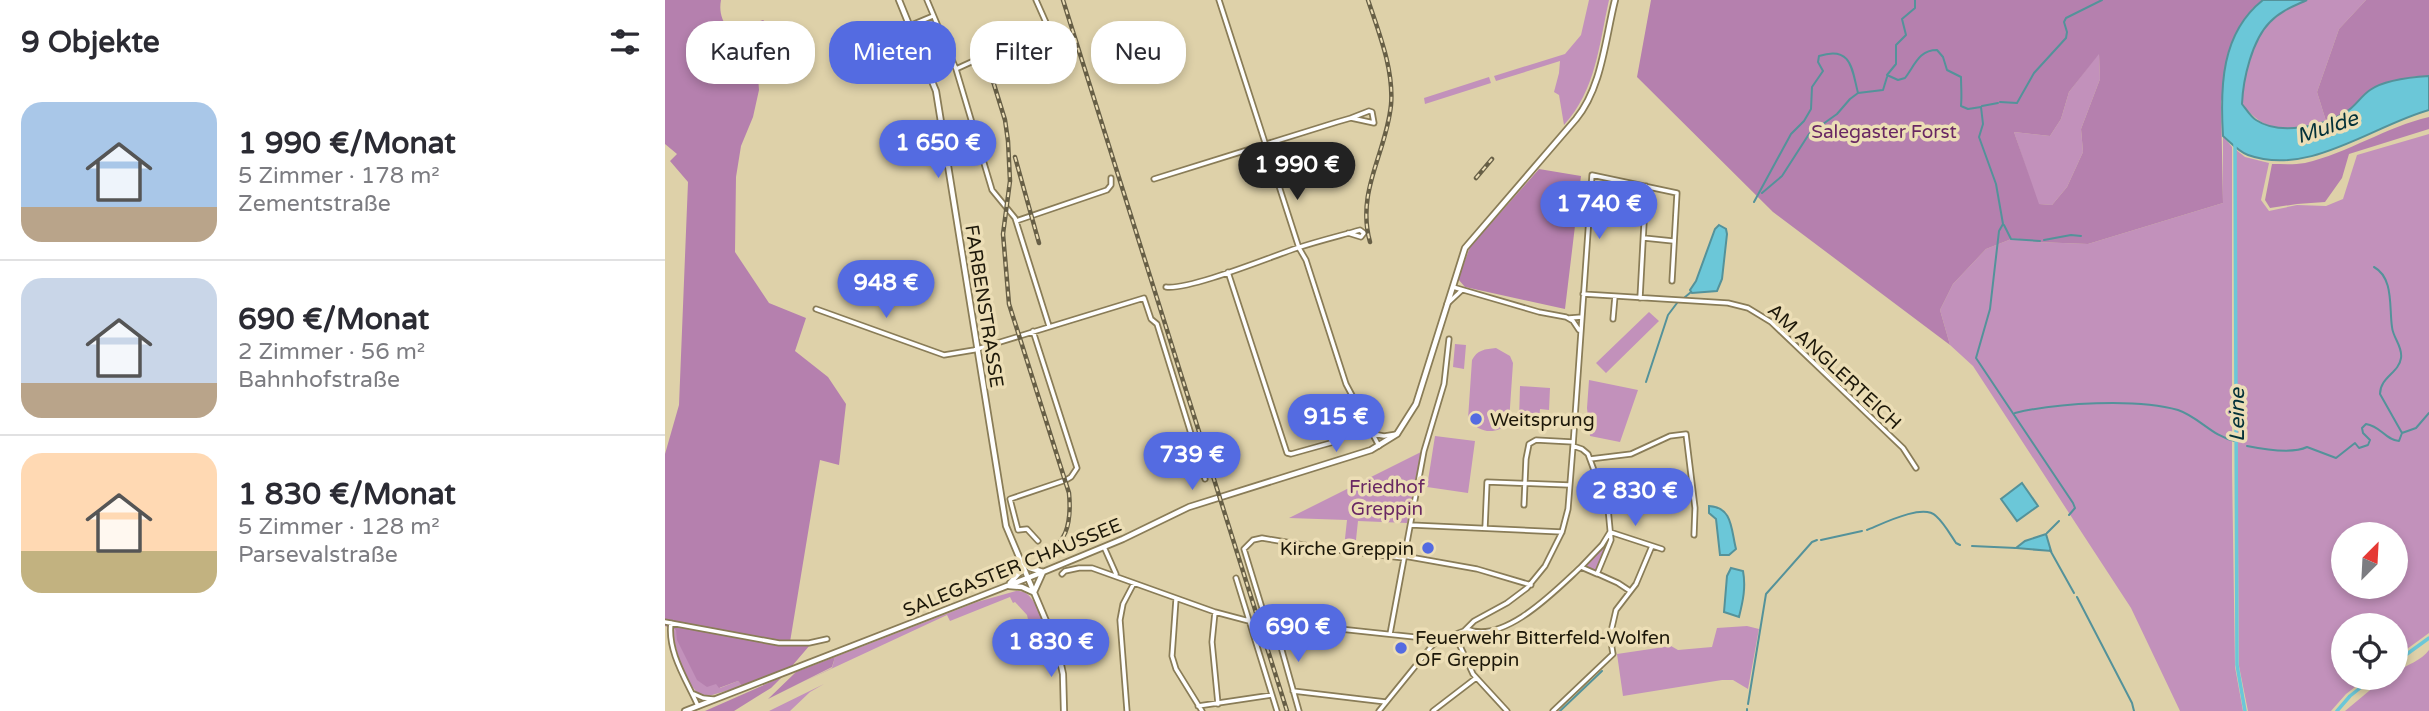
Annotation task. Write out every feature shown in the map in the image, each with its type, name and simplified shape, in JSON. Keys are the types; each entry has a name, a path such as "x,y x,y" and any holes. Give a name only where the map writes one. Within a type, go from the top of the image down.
{"main road":[{"name":"FARBENSTRASSE","path":"899,0 907,21"},
{"name":"SALEGASTER CHAUSSEE","path":"685,711 1043,572 1189,507 1379,446 1397,434 1416,404 1460,260 1468,243 1578,117 1590,98 1615,0"},
{"name":"FARBENSTRASSE","path":"933,84 1006,526 1059,655 1064,711"},
{"path":"1007,586 1022,587 1034,593 1043,572 1027,567 1020,560"},
{"path":"1007,586 1018,576 1020,560"}],"street":[{"path":"927,0 935,21"},
{"path":"1036,0 1048,27 956,69 993,193 1016,221 1049,327"},
{"path":"1219,0 1346,384 1379,446"},
{"path":"921,21 933,16"},
{"path":"1154,179 1266,146 1369,111 1375,120 1374,123 1351,118"},
{"path":"1379,711 1434,643 1467,629 1473,621 1513,599 1531,585 1545,566 1562,532 1568,509 1592,175 1678,193 1672,281"},
{"path":"1016,221 1107,190 1111,185 1111,178"},
{"path":"1640,298 1646,186"},
{"path":"1589,214 1645,218"},
{"path":"1166,287 1175,287 1228,272 1348,233"},
{"path":"1644,238 1674,241"},
{"path":"1228,272 1287,453 1334,442 1367,422"},
{"path":"1452,286 1569,318 1582,317"},
{"path":"1447,304 1462,290"},
{"name":"AM ANGLERTEICH","path":"1583,294 1720,302 1735,304 1759,314 1903,448 1916,468"},
{"path":"1613,319 1615,296"},
{"path":"816,309 941,354 978,349 1144,298 1151,319 1157,324 1205,479"},
{"path":"1569,318 1580,332"},
{"path":"1033,331 1077,468 1066,480 1010,499 1015,526 1018,530 1027,529 1038,541"},
{"path":"1390,634 1424,451 1444,384 1449,339"},
{"path":"1373,434 1397,434"},
{"path":"1590,459 1631,454 1670,436 1686,434 1695,508 1693,535"},
{"path":"1524,505 1526,459 1531,442 1573,444 1582,449 1590,459 1608,508 1611,540 1597,574"},
{"path":"1485,528 1487,482 1569,485"},
{"path":"1410,525 1562,532"},
{"path":"1610,533 1662,549"},
{"path":"1467,629 1473,631 1494,628 1523,616 1549,598 1602,545 1610,533"},
{"path":"1434,643 1424,638 1266,621 1244,551 1246,546 1253,540 1262,538 1327,549 1404,557 1477,569 1531,585"},
{"path":"1553,711 1613,654 1610,639 1616,610 1636,584 1652,546"},
{"path":"1104,547 1117,576"},
{"path":"1581,567 1630,591"},
{"path":"1062,574 1072,569 1085,568 1117,576 1216,612 1249,621"},
{"path":"1236,578 1277,711"},
{"path":"1127,711 1120,620 1123,604 1134,583"},
{"path":"1177,598 1172,656 1176,669 1202,711"},
{"path":"1216,612 1212,642 1218,704"},
{"path":"665,622 779,643 809,643 827,639"},
{"path":"1274,622 1299,711"},
{"path":"671,624 674,652 698,706"},
{"path":"1455,635 1476,678 1504,710"},
{"path":"1433,711 1476,678"},
{"path":"1293,691 1386,702"},
{"path":"693,692 703,698 715,699"},
{"path":"1199,706 1272,695"}],"green space":[{"path":"665,0 721,0 723,21 686,21 686,84 759,84 753,117 741,146 736,177 735,252 769,303 806,318 795,351 828,377 846,404 839,465 820,460 790,642 791,645 810,645 792,666 742,686 738,681 719,688 716,684 707,687 697,680 677,640 676,630 665,626 665,454 679,405 688,182 670,161 677,154 665,144"},
{"path":"1589,0 1609,0 1590,82 1575,111 1564,125 1559,95 1554,92 1560,61 1496,81 1494,76 1565,54 1581,35"},
{"name":"Salegaster Forst","path":"1651,0 2263,0 2252,9 2221,102 2223,203 2088,244 2037,242 2014,238 1986,249 1953,284 1940,310 1950,345 1773,212 1637,77","holes":["2099,54 2100,79 2081,129 2083,152 2067,187 2052,205 2039,204 2014,132 2050,136 2061,119 2069,92"]},
{"path":"2307,0 2366,0 2339,29 2317,92 2326,121 2290,128 2270,126 2252,115 2242,104 2250,61 2258,39 2270,22"},
{"path":"2366,0 2429,0 2429,76 2411,77 2372,89 2347,112 2326,121 2317,92 2339,29"},
{"path":"2099,53 2100,79 2081,129 2083,152 2067,187 2052,205 2038,204 2014,132 2050,136 2061,119 2069,92"},
{"path":"1489,77 1491,83 1425,104 1424,98"},
{"path":"2429,117 2429,129 2349,154 2342,178 2325,202 2270,208 2265,200 2272,164 2301,164 2321,159"},
{"path":"2429,134 2429,633 2408,648 2408,613 2331,613 2331,690 2351,690 2331,711 2248,711 2239,666 2235,149 2245,157 2269,163 2261,200 2269,211 2297,205 2326,206 2343,199 2357,155"},
{"path":"2223,136 2232,147 2235,667 2243,711 2180,711 2131,608 1973,366 1950,345 1940,310 1953,284 1986,249 2014,238 2037,242 2088,244 2223,203"},
{"path":"1539,169 1581,176 1565,309 1465,287 1458,279 1470,247"},
{"path":"1649,312 1659,321 1606,373 1596,363"},
{"path":"1455,344 1466,345 1464,369 1453,367"},
{"path":"1496,348 1510,356 1513,363 1509,422 1499,429 1488,431 1472,424 1468,419 1472,360 1482,351"},
{"path":"1589,380 1638,390 1620,442 1590,436 1587,408"},
{"path":"1520,386 1550,388 1549,410 1540,409 1539,421 1519,420"},
{"path":"1435,436 1475,441 1468,493 1427,487"},
{"name":"Friedhof Greppin","path":"1421,452 1407,523 1358,521 1355,549 1344,548 1347,520 1289,518"},
{"path":"1608,542 1597,572 1585,567"},
{"path":"1016,591 1031,598 1055,649 1046,631 1030,628 1027,615 1010,597 950,621 947,615 803,682 832,668 835,657 977,602"},
{"path":"1747,626 1759,629 1748,689 1733,680 1722,680 1623,696 1617,654 1671,646 1678,650 1712,647 1717,628"},
{"path":"676,629 720,688 738,681 742,686 709,696 698,694 681,664 673,631"},
{"path":"2429,650 2429,711 2345,711 2370,690 2408,690 2408,665"},
{"path":"835,657 832,667 768,699 796,672"},
{"path":"782,677 771,688 734,711 705,711"},
{"path":"824,684 810,692 790,711 769,711"}],"water":[{"name":"Mulde","path":"2263,0 2307,0 2274,18 2253,49 2244,83 2242,104 2256,120 2277,127 2314,125 2346,112 2367,92 2383,84 2429,76 2429,110 2317,155 2294,160 2271,160 2241,152 2223,136 2223,80 2231,45 2239,28 2249,13"},
{"path":"1719,225 1726,229 1727,234 1722,279 1717,291 1692,293 1690,290"},
{"path":"2022,483 2038,506 2017,521 2001,499"},
{"path":"1709,506 1723,510 1730,521 1736,549 1729,555 1720,555 1716,519 1709,513"},
{"path":"2046,534 2051,551 2016,548 2025,541"},
{"path":"1731,568 1743,571 1744,594 1739,617 1724,612 1727,576"}],"waterway":[{"path":"1915,0 1915,8 1902,19 1906,35 1896,45 1896,64 1887,75 1898,80 1905,78 1922,55 1937,50 1943,57 1947,70 1961,77 1961,106 1968,109 1981,107 1983,124 1979,137 1996,184 2003,224 1999,231 1990,309 1976,358 2073,503 2075,508 2069,515"},
{"path":"2000,102 2017,103 2034,73 2066,38 2066,18 2102,0"},
{"path":"1754,202 1791,134 1811,109 1812,87 1823,71 1818,62 1819,56 1830,53 1844,57 1852,68 1858,93 1883,90 1887,77"},
{"path":"1762,193 1782,176 1809,134 1837,114 1858,93"},
{"path":"1982,106 1998,103"},
{"name":"Leine","path":"2235,143 2237,665 2245,711"},
{"path":"2004,225 2011,239 2040,241"},
{"path":"2044,240 2081,236"},
{"path":"2374,267 2385,278 2388,286 2393,331 2401,354 2400,363 2383,383 2380,394 2402,433"},
{"path":"1684,298 1691,292"},
{"path":"1646,382 1668,315 1677,303"},
{"path":"2015,413 2096,403 2161,406 2186,413 2220,435 2235,441"},
{"path":"2247,446 2286,451 2307,447 2336,458 2355,443 2359,448 2368,445 2370,440 2362,428 2366,424 2399,441 2402,433 2416,428 2429,413"},
{"path":"1867,530 1912,513 1930,513 1939,519 1960,545"},
{"path":"2047,533 2059,521"},
{"path":"1821,540 1862,531"},
{"path":"1748,704 1766,594 1812,542 1817,540"},
{"path":"1972,546 2016,548"},
{"path":"2050,550 2074,593"},
{"path":"2077,597 2134,711"},
{"path":"2408,653 2429,638"},
{"path":"1560,711 1602,671"},
{"path":"2337,711 2358,690"}],"railway":[{"path":"1063,0 1287,711"},
{"path":"1368,0 1385,52 1391,92 1388,123 1369,189 1367,223 1370,242"},
{"path":"994,84 1005,120 1008,141 1010,181 1003,234 1009,304 1069,493 1069,515 1065,533 1056,548 1039,562"},
{"path":"1015,157 1039,243"},
{"path":"1476,178 1492,159"}],"place":[{"name":"Weitsprung","path":"1476,419"},
{"name":"Kirche Greppin","path":"1428,548"},
{"name":"Feuerwehr Bitterfeld-Wolfen OF Greppin","path":"1401,648"}]}
